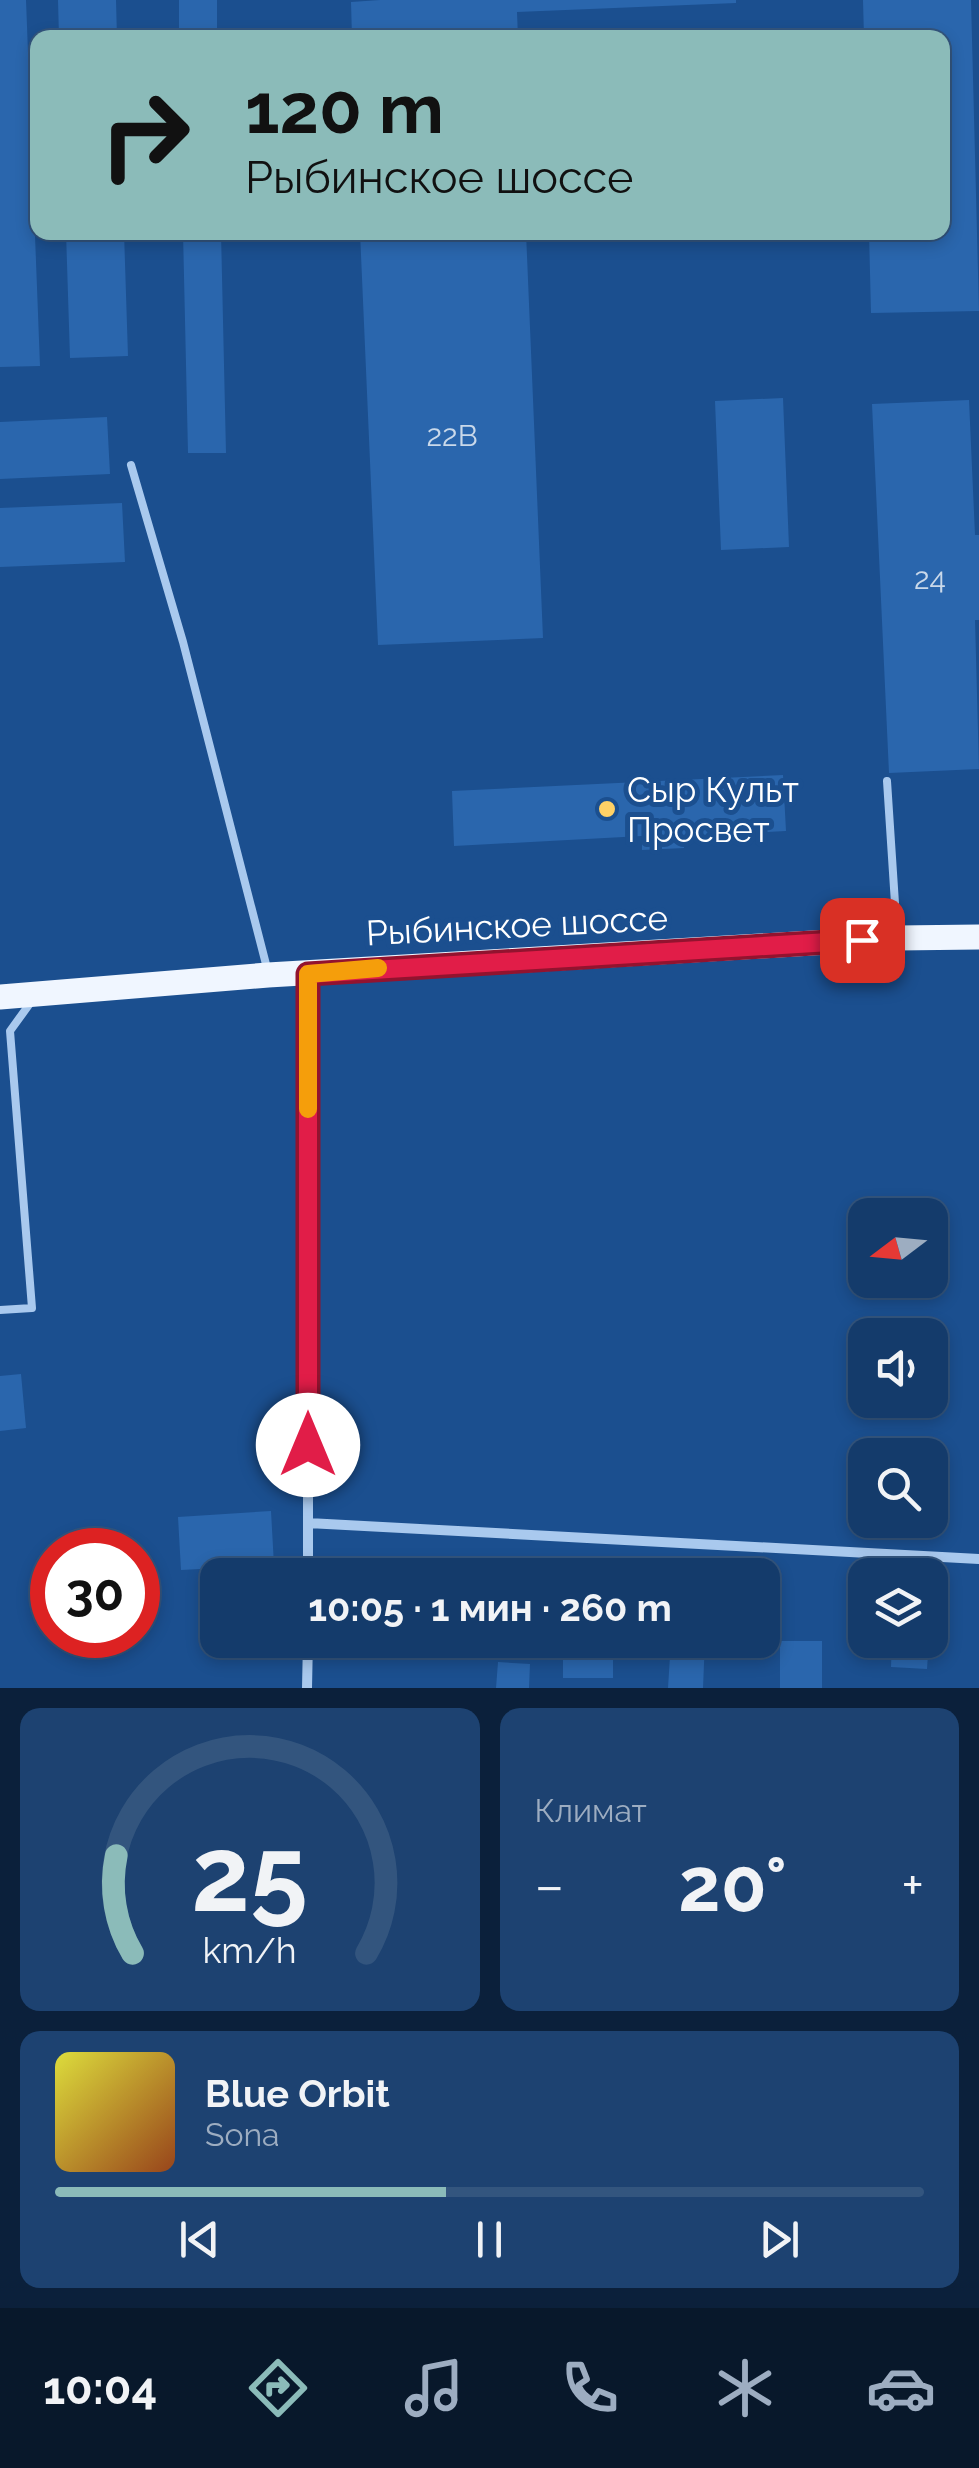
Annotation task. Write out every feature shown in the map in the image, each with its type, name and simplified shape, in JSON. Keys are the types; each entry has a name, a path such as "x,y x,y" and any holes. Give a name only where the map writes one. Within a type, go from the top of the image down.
{"main road":[{"name":"Рыбинское шоссе","path":"0,997 268,975 979,936"}],"street":[{"path":"308,974 308,1558"},
{"path":"308,1523 979,1559"},
{"path":"308,1658 308,1688"}],"lane":[{"path":"131,465 183,642 268,975"},
{"path":"887,780 897,938"},
{"path":"0,1310 32,1308 10,1031 36,994"}],"building":[{"path":"0,0 26,0 30,240 35,240 40,366 0,367"},
{"path":"58,0 116,0 117,30 59,30"},
{"path":"179,0 217,0 217,30 179,30"},
{"path":"736,0 517,12 518,30 352,30 351,2"},
{"path":"863,0 971,0 979,311 871,313 869,240 950,240 950,30 864,30"},
{"path":"66,240 124,240 128,356 70,358"},
{"path":"183,240 221,240 226,453 188,453"},
{"path":"360,240 526,240 543,638 378,645"},
{"path":"783,398 789,547 721,550 715,401"},
{"path":"969,400 975,535 979,535 979,620 975,620 979,769 889,773 872,404"},
{"path":"107,417 110,474 0,479 0,422"},
{"path":"122,503 125,562 0,567 0,508"},
{"path":"783,775 786,831 684,836 684,848 642,850 642,836 454,846 452,791"},
{"path":"21,1374 26,1428 0,1431 0,1376"},
{"path":"271,1511 274,1558 200,1558 200,1569 181,1570 178,1517"},
{"path":"780,1641 822,1641 822,1688 780,1688"},
{"path":"563,1658 613,1658 613,1678 563,1678"},
{"path":"670,1658 704,1658 703,1688 668,1688"},
{"path":"891,1658 928,1658 927,1669 891,1667"},
{"path":"498,1662 530,1664 529,1688 496,1688"}],"slow traffic":[{"path":"308,1109 308,974 378,968"}],"place":[{"name":"Сыр Культ Просвет","path":"607,809"}],"route":[{"path":"308,1445 308,974 862,940"}]}
